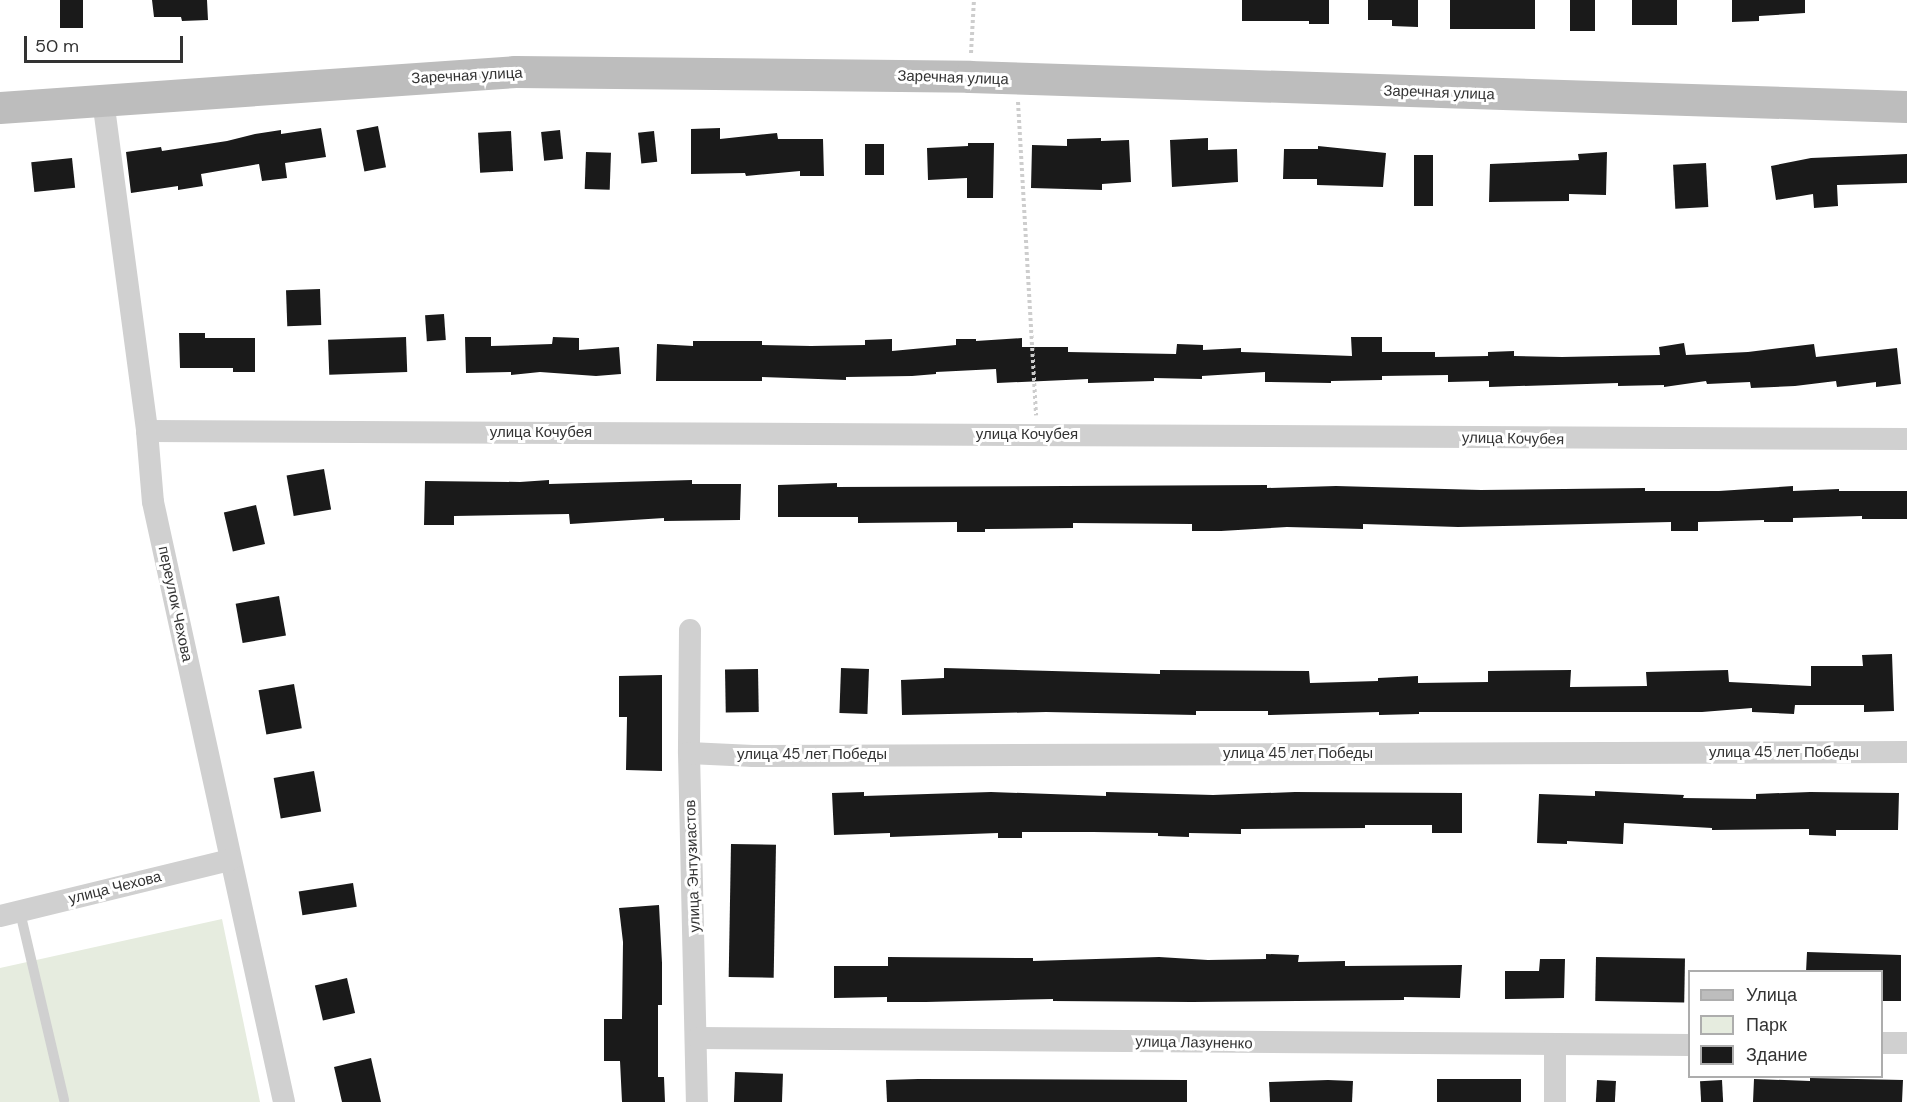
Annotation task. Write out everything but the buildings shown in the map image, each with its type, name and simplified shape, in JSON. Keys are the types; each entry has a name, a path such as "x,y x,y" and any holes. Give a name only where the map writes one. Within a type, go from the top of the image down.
{"main road":[{"name":"Заречная улица","path":"0,108 516,72 970,77 1907,106"}],"street":[{"name":"переулок Чехова","path":"103,100 147,431 153,502 284,1102"},
{"name":"улица Кочубея","path":"147,431 1037,434 1677,440 1907,439"},
{"name":"улица Энтузиастов","path":"690,630 689,753 698,1102"},
{"name":"улица 45 лет Победы","path":"689,753 765,756 1907,752"},
{"name":"улица Чехова","path":"10,914 230,860"},
{"name":"улица Лазуненко","path":"698,1038 1555,1046 1688,1045"},
{"path":"1883,1043 1907,1043"},
{"path":"1555,1046 1555,1102"}],"lane":[{"path":"10,914 64,1100"}],"path":[{"path":"970,77 974,0"},
{"path":"1017,80 1034,334 1037,434"}],"green space":[{"path":"222,919 260,1102 0,1102 0,968"}]}
